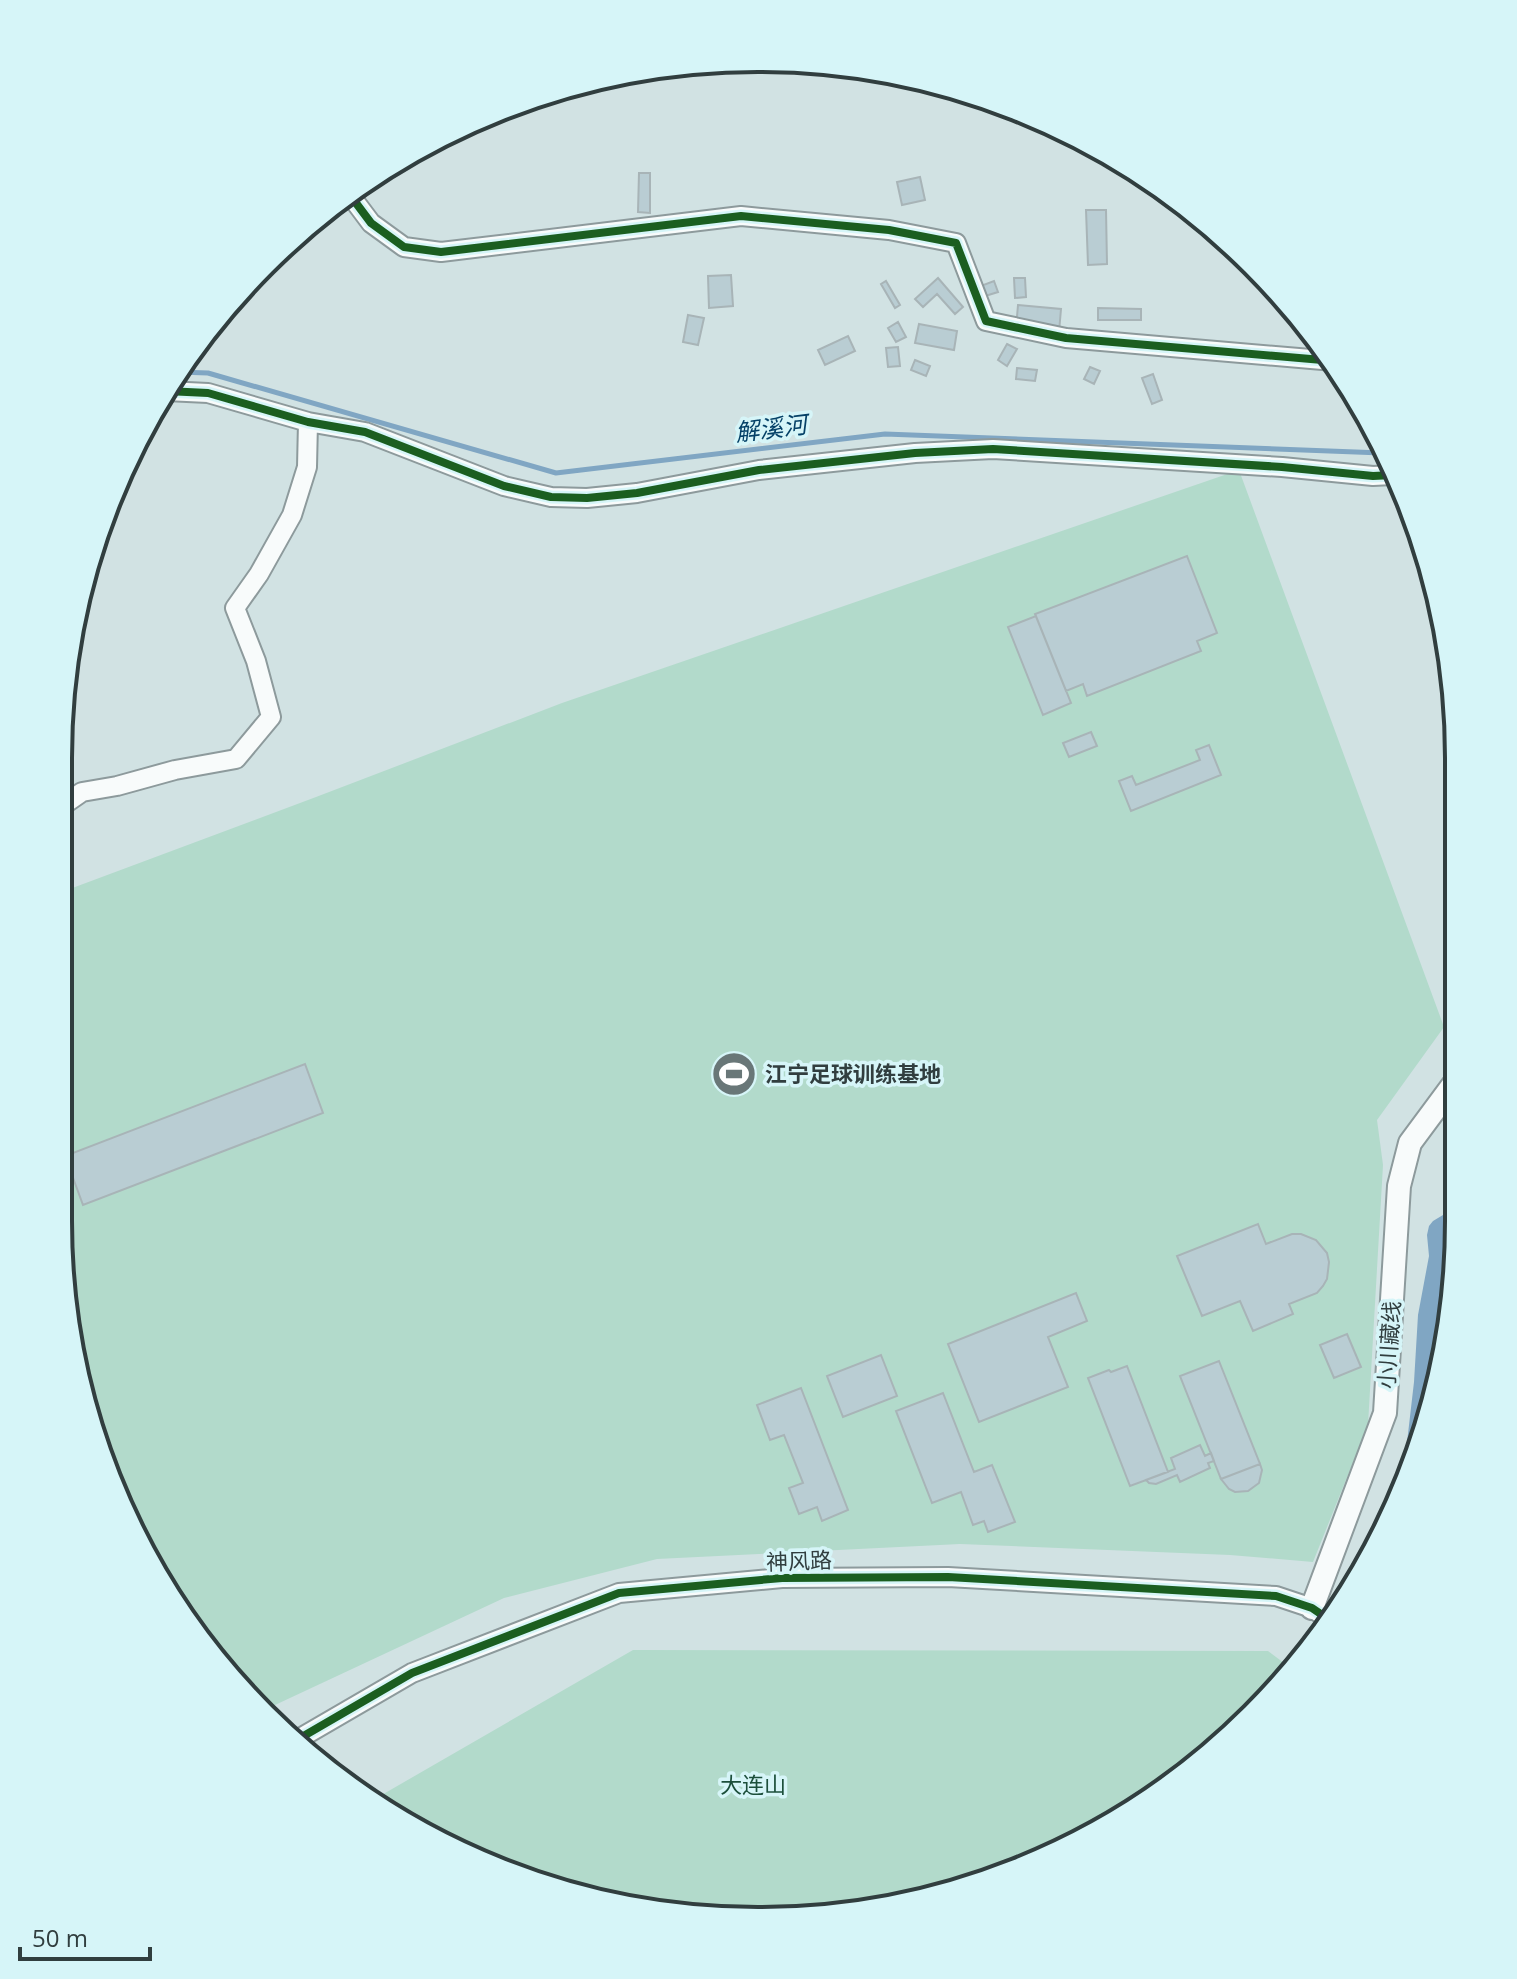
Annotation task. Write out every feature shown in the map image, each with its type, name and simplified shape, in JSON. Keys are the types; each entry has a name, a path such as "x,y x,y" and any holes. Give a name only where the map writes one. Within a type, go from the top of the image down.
{"street":[{"path":"356,203 371,223 404,247 441,252 741,216 889,230 956,243 986,321 1066,338 1316,359"},
{"path":"179,392 208,393 308,422 365,432 504,486 551,497 587,498 637,493 759,470 915,453 993,449 1383,475"},
{"path":"72,799 82,792 236,759 271,717 256,661 235,608 259,574 292,515 307,467 308,422"},
{"name":"小川藏线","path":"1312,1608 1385,1413 1399,1186 1410,1143 1445,1096"},
{"name":"神风路","path":"304,1736 412,1673 619,1593 782,1578 948,1577 1276,1596 1320,1614"}],"green space":[{"name":"江宁足球训练基地","path":"1239,470 1444,1027 1377,1120 1383,1165 1368,1425 1313,1562 1230,1555 960,1544 657,1559 504,1598 273,1706 242,1673 188,1602 143,1524 108,1441 85,1354 73,1265 72,888 562,703"},
{"name":"大连山","path":"633,1650 1268,1651 1283,1663 1211,1737 1140,1791 1102,1815 1021,1855 979,1871 936,1884 848,1901 803,1906 714,1906 625,1894 581,1884 496,1855 415,1815 383,1794"}],"water":[{"path":"1445,1214 1439,1310 1422,1398 1406,1448 1418,1315 1429,1256 1427,1235 1433,1221"}],"building":[{"path":"639,173 650,173 650,213 638,212"},
{"path":"920,177 925,200 902,205 897,182"},
{"path":"1086,210 1106,210 1107,264 1088,265"},
{"path":"731,275 733,306 709,308 708,276"},
{"path":"938,278 963,307 955,314 937,294 923,307 915,299"},
{"path":"1014,278 1025,278 1026,297 1015,298"},
{"path":"886,281 900,305 895,308 881,284"},
{"path":"994,281 998,292 982,297 978,287"},
{"path":"1018,305 1061,309 1059,332 1016,328"},
{"path":"1098,308 1141,309 1141,320 1098,320"},
{"path":"688,315 704,318 698,345 683,342"},
{"path":"898,322 906,337 896,342 888,328"},
{"path":"919,324 957,331 954,350 915,343"},
{"path":"848,336 855,351 825,365 818,350"},
{"path":"1007,344 1017,349 1007,366 998,360"},
{"path":"898,347 900,366 888,367 886,348"},
{"path":"915,360 930,366 926,376 911,370"},
{"path":"1090,367 1100,371 1094,384 1084,379"},
{"path":"1017,368 1037,370 1035,381 1016,379"},
{"path":"1153,374 1162,400 1152,404 1142,378"},
{"path":"1187,556 1217,633 1197,641 1201,651 1087,696 1083,684 1066,691 1035,614"},
{"path":"1036,616 1071,703 1043,715 1008,627"},
{"path":"1091,732 1097,746 1069,757 1063,743"},
{"path":"1209,745 1221,775 1131,811 1119,781 1132,776 1136,785 1200,760 1196,750"},
{"path":"305,1064 323,1113 83,1205 72,1175 72,1153"},
{"path":"1258,1224 1266,1244 1292,1234 1316,1240 1327,1253 1329,1262 1323,1286 1317,1293 1289,1304 1293,1314 1253,1331 1240,1301 1202,1316 1177,1256"},
{"path":"1076,1293 1087,1321 1048,1337 1068,1387 979,1422 948,1344"},
{"path":"1347,1334 1361,1367 1334,1378 1320,1345"},
{"path":"881,1355 897,1396 843,1417 827,1376"},
{"path":"1219,1361 1260,1464 1221,1479 1180,1376"},
{"path":"1127,1366 1168,1472 1130,1486 1088,1378"},
{"path":"801,1388 848,1510 822,1521 817,1507 799,1514 789,1488 803,1483 784,1435 770,1440 757,1405"},
{"path":"943,1393 974,1472 992,1465 1015,1522 988,1532 984,1521 973,1525 961,1492 932,1503 896,1411"},
{"path":"1200,1445 1205,1456 1211,1453 1214,1461 1208,1463 1210,1468 1180,1482 1177,1475 1156,1484 1146,1480 1175,1469 1171,1458"},
{"path":"1260,1464 1259,1483 1248,1491 1235,1492 1221,1479"}],"waterway":[{"name":"解溪河","path":"191,372 208,373 556,473 885,434 1373,453"}],"cycle path":[{"path":"356,203 371,223 404,247 441,252 741,216 889,230 956,243 986,321 1066,338 1316,359"},
{"path":"179,392 208,393 308,422 365,432 504,486 551,497 587,498 637,493 759,470 915,453 993,449 1383,475"},
{"path":"304,1736 412,1673 619,1593 782,1578 948,1577 1276,1596 1320,1614"}],"place":[{"name":"江宁足球训练基地","path":"734,1074"}]}
